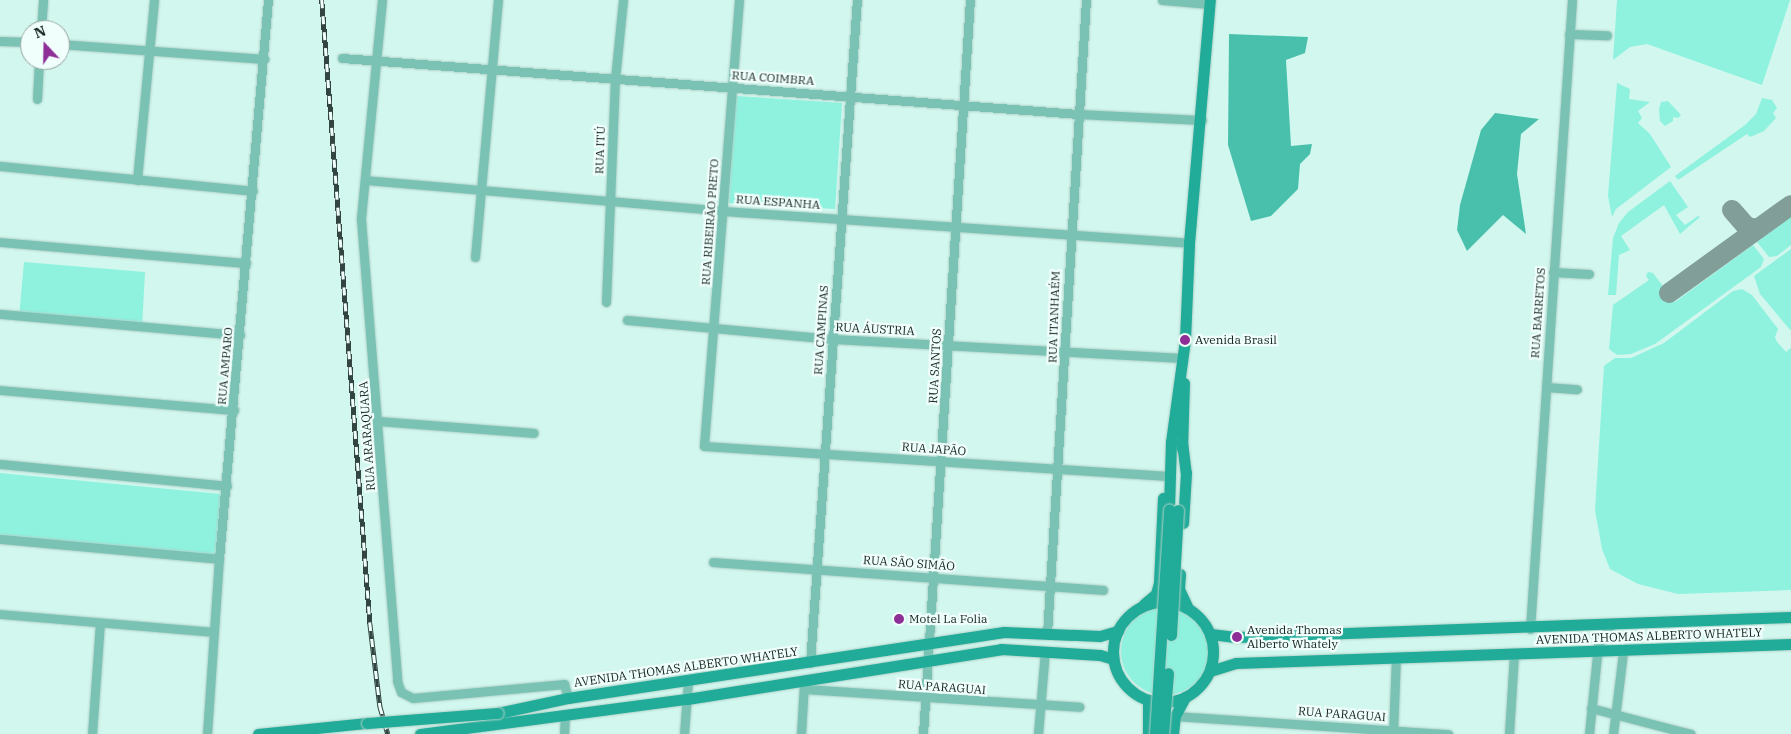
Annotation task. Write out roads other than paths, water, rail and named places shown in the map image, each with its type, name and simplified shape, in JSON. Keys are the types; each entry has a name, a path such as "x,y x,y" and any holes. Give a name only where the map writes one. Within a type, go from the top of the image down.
{"main road":[{"path":"1163,734 1177,442 1184,380 1182,362 1189,243 1202,120 1210,2"},
{"path":"1177,442 1164,476 1159,583 1156,594 1137,609 1118,631 1113,659 1125,684 1148,700 1161,702 1185,697"},
{"path":"1177,442 1186,474 1179,589 1188,608"},
{"path":"1155,734 1173,510"},
{"path":"1137,609 1162,602 1188,608 1197,614 1211,634 1214,646 1210,671 1204,682 1185,697 1175,716 1173,734"},
{"name":"AVENIDA THOMAS ALBERTO WHATELY","path":"1211,634 1237,637 1611,626 1791,617"},
{"name":"AVENIDA THOMAS ALBERTO WHATELY","path":"420,734 498,719 568,698 810,663 1004,632 1100,636 1118,631"},
{"name":"AVENIDA THOMAS ALBERTO WHATELY","path":"1210,671 1236,663 1623,652 1789,644"},
{"name":"AVENIDA THOMAS ALBERTO WHATELY","path":"258,734 367,723 565,717 687,699 804,685 1001,649 1100,655 1113,659"},
{"path":"1148,700 1148,734"}],"street":[{"path":"42,20 43,0"},
{"path":"137,180 154,0"},
{"name":"RUA AMPARO","path":"207,734 219,559 234,410 268,0"},
{"name":"RUA ARARAQUARA","path":"382,0 361,219 379,421 397,681 401,692 413,698 564,684 568,698"},
{"path":"475,257 498,0"},
{"name":"RUA ITÚ","path":"606,302 615,79 623,0"},
{"name":"RUA RIBEIRÃO PRETO","path":"704,446 715,328 739,0"},
{"name":"RUA CAMPINAS","path":"810,663 857,0"},
{"name":"RUA SANTOS","path":"923,734 942,462 970,0"},
{"name":"RUA ITANHAÉM","path":"1047,634 1066,351 1069,237 1086,0"},
{"path":"1162,0 1210,2"},
{"name":"RUA BARRETOS","path":"1530,628 1572,0"},
{"path":"1569,34 1607,36"},
{"path":"0,41 20,42"},
{"path":"70,45 264,59"},
{"name":"RUA COIMBRA","path":"342,58 1078,114 1202,120"},
{"path":"37,99 38,70"},
{"path":"0,166 252,191"},
{"name":"RUA ESPANHA","path":"365,180 841,220 1069,237 1189,243"},
{"path":"0,242 246,263"},
{"path":"1554,272 1589,274"},
{"path":"0,314 240,335"},
{"name":"RUA ÁUSTRIA","path":"627,320 833,339 1066,351 1182,362"},
{"path":"1546,387 1577,389"},
{"path":"0,390 234,410"},
{"path":"379,421 534,433"},
{"name":"RUA JAPÃO","path":"704,446 1164,476"},
{"path":"0,464 227,486"},
{"path":"0,539 219,559"},
{"name":"RUA SÃO SIMÃO","path":"713,562 1103,590"},
{"path":"0,614 213,632"},
{"path":"92,734 100,623"},
{"path":"1588,734 1597,652 1602,634 1611,626"},
{"path":"1038,734 1039,704 1045,651"},
{"path":"1613,734 1623,652"},
{"path":"1509,734 1514,654"},
{"path":"1393,732 1396,657"},
{"path":"684,734 688,681"},
{"path":"801,734 804,685"},
{"name":"RUA PARAGUAI","path":"804,685 925,700 1079,707"},
{"path":"1591,708 1691,734"},
{"name":"RUA PARAGUAI","path":"1175,716 1393,732 1448,734"},
{"path":"564,734 565,717"}],"railway":[{"path":"322,0 370,623 380,706 388,734"}],"place":[{"name":"Avenida Brasil","path":"1185,340"},
{"name":"Motel La Folia","path":"899,619"},
{"name":"Avenida Thomas Alberto Whately","path":"1237,637"}]}
